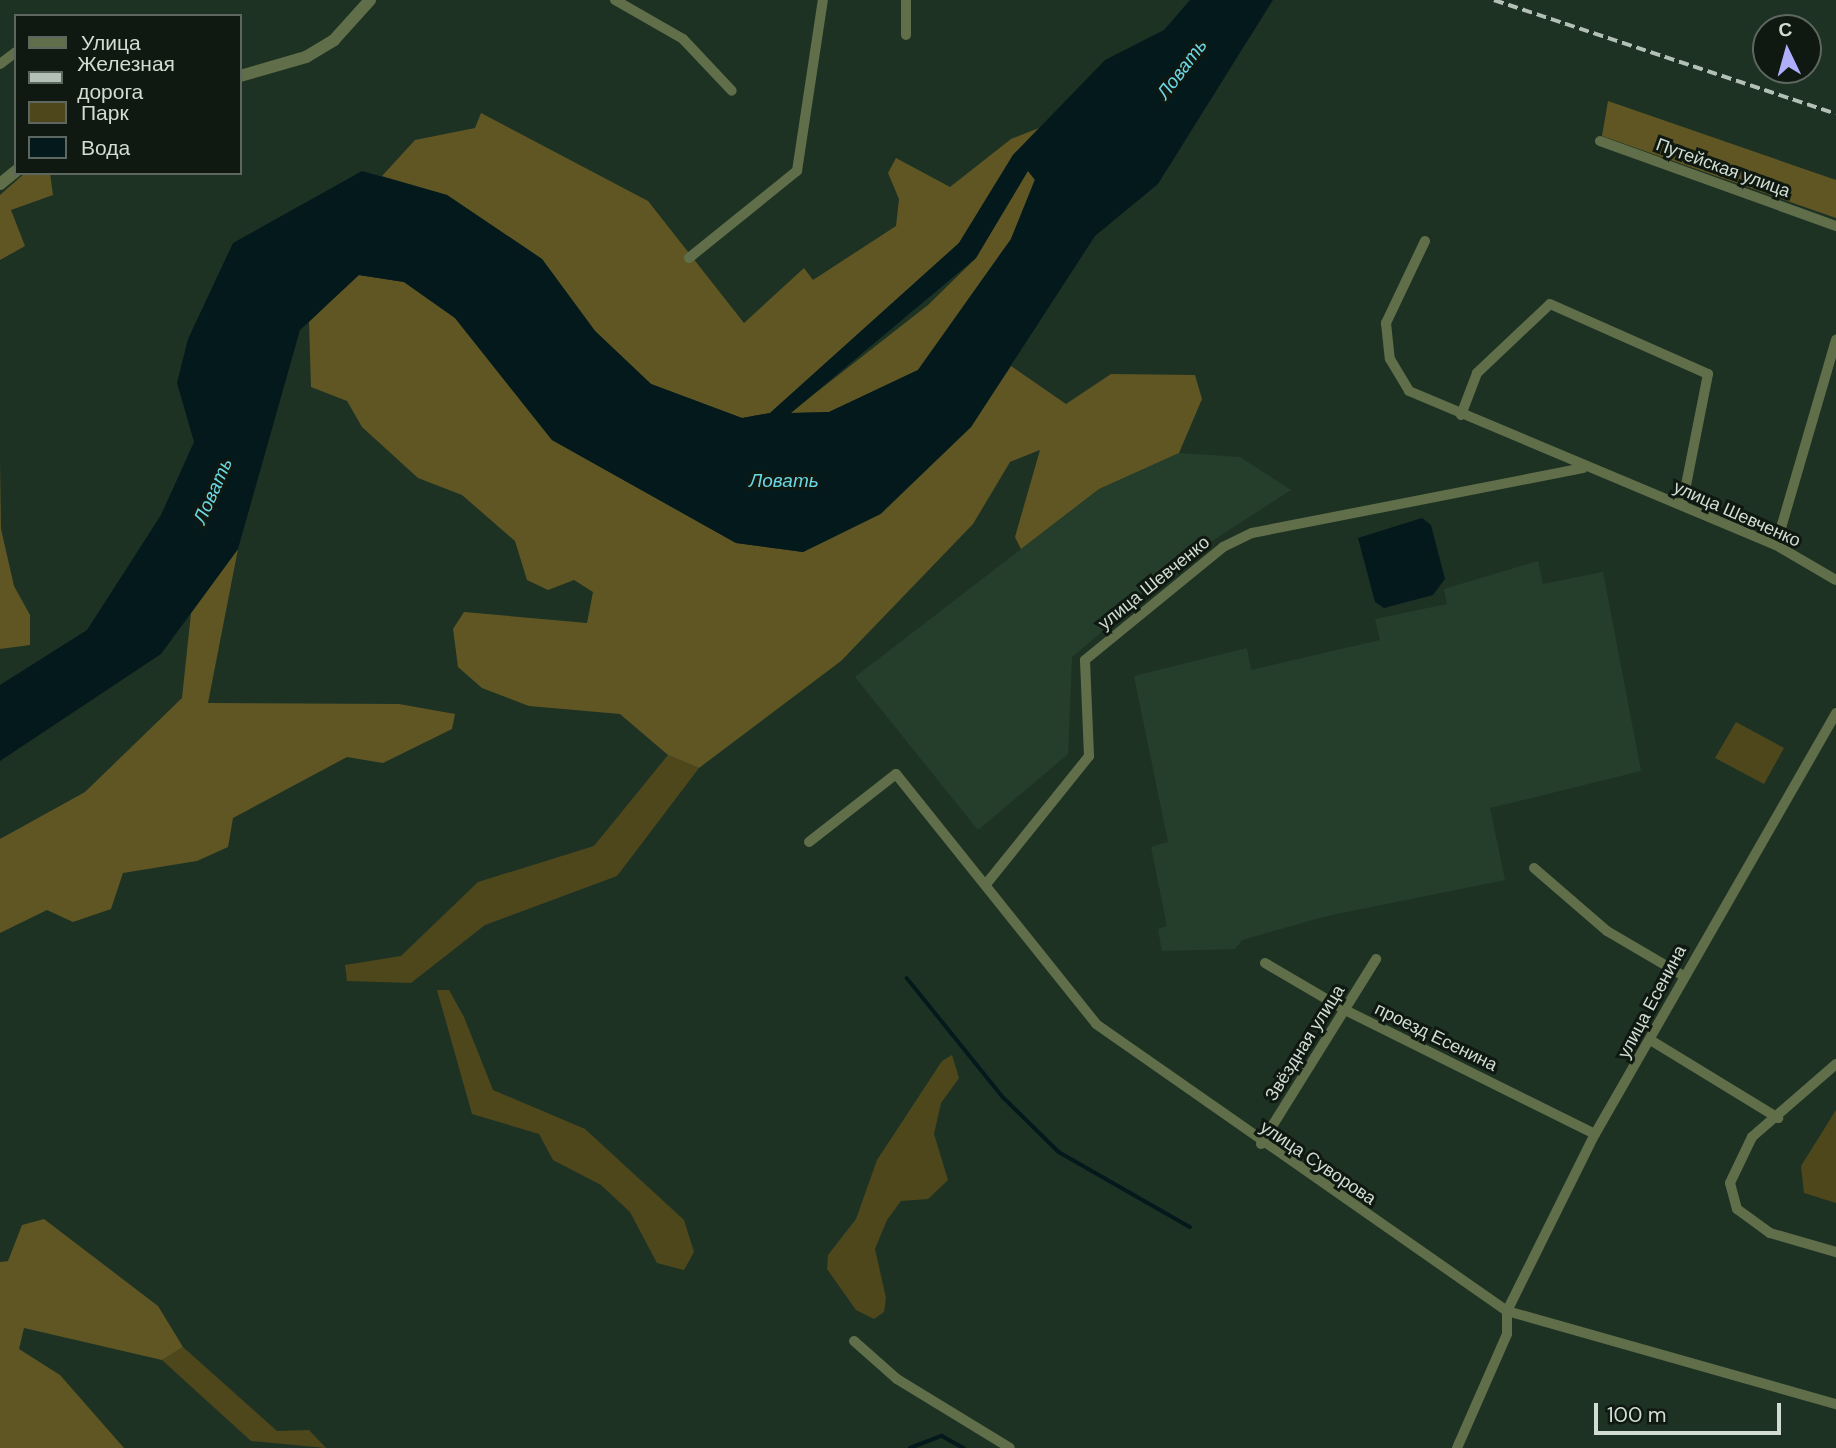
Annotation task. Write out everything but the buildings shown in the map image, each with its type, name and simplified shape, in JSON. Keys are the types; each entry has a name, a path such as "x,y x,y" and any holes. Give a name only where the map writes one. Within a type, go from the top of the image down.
{"street":[{"path":"242,75 306,57 334,40 370,0"},
{"path":"615,0 683,39 732,91"},
{"path":"689,258 797,171 823,0"},
{"path":"906,0 906,36"},
{"name":"Путейская улица","path":"1600,141 1836,226"},
{"path":"0,184 14,173"},
{"name":"улица Шевченко","path":"1425,241 1387,323 1390,359 1409,391 1583,468 1682,505 1776,545 1836,580"},
{"path":"1461,415 1476,373 1550,304 1708,374 1682,505"},
{"path":"1776,545 1836,340"},
{"name":"улица Шевченко","path":"987,883 1089,757 1085,660 1223,547 1252,533 1583,468"},
{"name":"улица Есенина","path":"1457,1448 1507,1334 1507,1311 1595,1134 1652,1041 1682,975 1836,712"},
{"name":"улица Суворова","path":"809,842 896,774 987,883 1096,1024 1261,1143 1507,1311 1836,1404"},
{"path":"1534,868 1607,931 1682,975"},
{"name":"Звёздная улица","path":"1261,1143 1376,959"},
{"name":"проезд Есенина","path":"1265,963 1345,1010 1595,1134"},
{"path":"1652,1041 1778,1118"},
{"path":"1836,1064 1778,1118 1752,1137 1730,1183 1737,1209 1770,1233 1836,1252"},
{"path":"854,1341 897,1379 1010,1448"}],"shaded area":[{"path":"1608,101 1836,180 1836,218 1602,136"},
{"path":"481,113 648,201 744,323 804,268 813,280 896,226 899,199 888,173 896,158 950,187 1011,139 1039,128 1013,155 959,243 770,413 742,418 651,384 595,331 542,259 447,195 382,176 415,140 475,128"},
{"path":"1027,170 1035,179 1011,239 918,370 829,412 790,413 928,305 976,258"},
{"path":"23,175 50,175 53,195 11,210 25,246 0,260 0,195"},
{"path":"358,275 404,282 455,318 552,440 736,543 803,552 881,514 971,427 1011,366 1066,404 1111,374 1195,375 1202,399 1179,453 1099,489 1021,549 1015,537 1040,450 1010,462 973,524 841,661 699,768 668,755 620,714 529,706 482,688 458,667 453,629 464,612 587,623 593,592 574,580 548,590 527,580 515,541 462,495 418,478 362,427 347,401 311,387 309,322"},
{"path":"1179,453 1240,457 1291,490 1201,548 1072,657 1068,754 978,830 855,677 1099,489"},
{"path":"0,462 1,529 14,586 30,615 30,645 0,649"},
{"path":"238,549 208,703 399,704 455,714 452,729 383,763 347,757 233,818 228,847 197,861 123,873 111,909 73,922 47,910 0,933 0,839 85,792 182,698 191,613"},
{"path":"1538,561 1543,584 1603,572 1641,771 1490,808 1505,880 1327,916 1242,940 1235,949 1162,951 1158,929 1167,926 1151,847 1168,842 1134,676 1247,648 1251,670 1380,640 1375,619 1447,604 1444,589"},
{"path":"44,1219 158,1306 183,1347 162,1360 24,1328 19,1349 60,1375 124,1448 0,1448 0,1262 8,1261 22,1225"}],"green space":[{"path":"1736,722 1784,748 1764,784 1715,758"},
{"path":"668,755 699,768 617,876 485,925 411,983 347,981 345,965 401,956 478,882 594,846"},
{"path":"437,990 449,990 464,1017 493,1090 585,1129 684,1220 694,1252 684,1270 657,1263 630,1212 601,1185 553,1160 539,1134 472,1114"},
{"path":"952,1055 959,1078 941,1103 934,1134 948,1180 928,1199 901,1201 887,1220 875,1249 886,1298 884,1312 874,1319 856,1310 827,1269 828,1255 856,1219 877,1160 942,1061"},
{"path":"1836,1110 1836,1203 1804,1193 1801,1166"},
{"path":"183,1347 277,1431 309,1430 326,1448 251,1441 162,1360"}],"water":[{"name":"Ловать","path":"1190,0 1273,0 1158,184 1095,236 971,427 880,514 803,552 736,543 552,440 455,318 404,282 359,275 300,330 238,549 161,654 0,761 0,685 87,630 161,515 194,442 177,383 188,339 233,243 362,171 447,195 542,259 595,331 651,384 742,418 770,413 959,243 1013,155 1105,60 1164,30","holes":["1028,171 1035,180 1011,239 918,370 829,412 791,413 976,258"]},
{"path":"1422,518 1431,525 1445,579 1433,595 1384,608 1375,602 1358,538"}],"waterway":[{"path":"907,978 1004,1098 1059,1152 1190,1227"},
{"path":"910,1448 942,1436 964,1448"}],"railway":[{"path":"1494,0 1836,114"}]}
